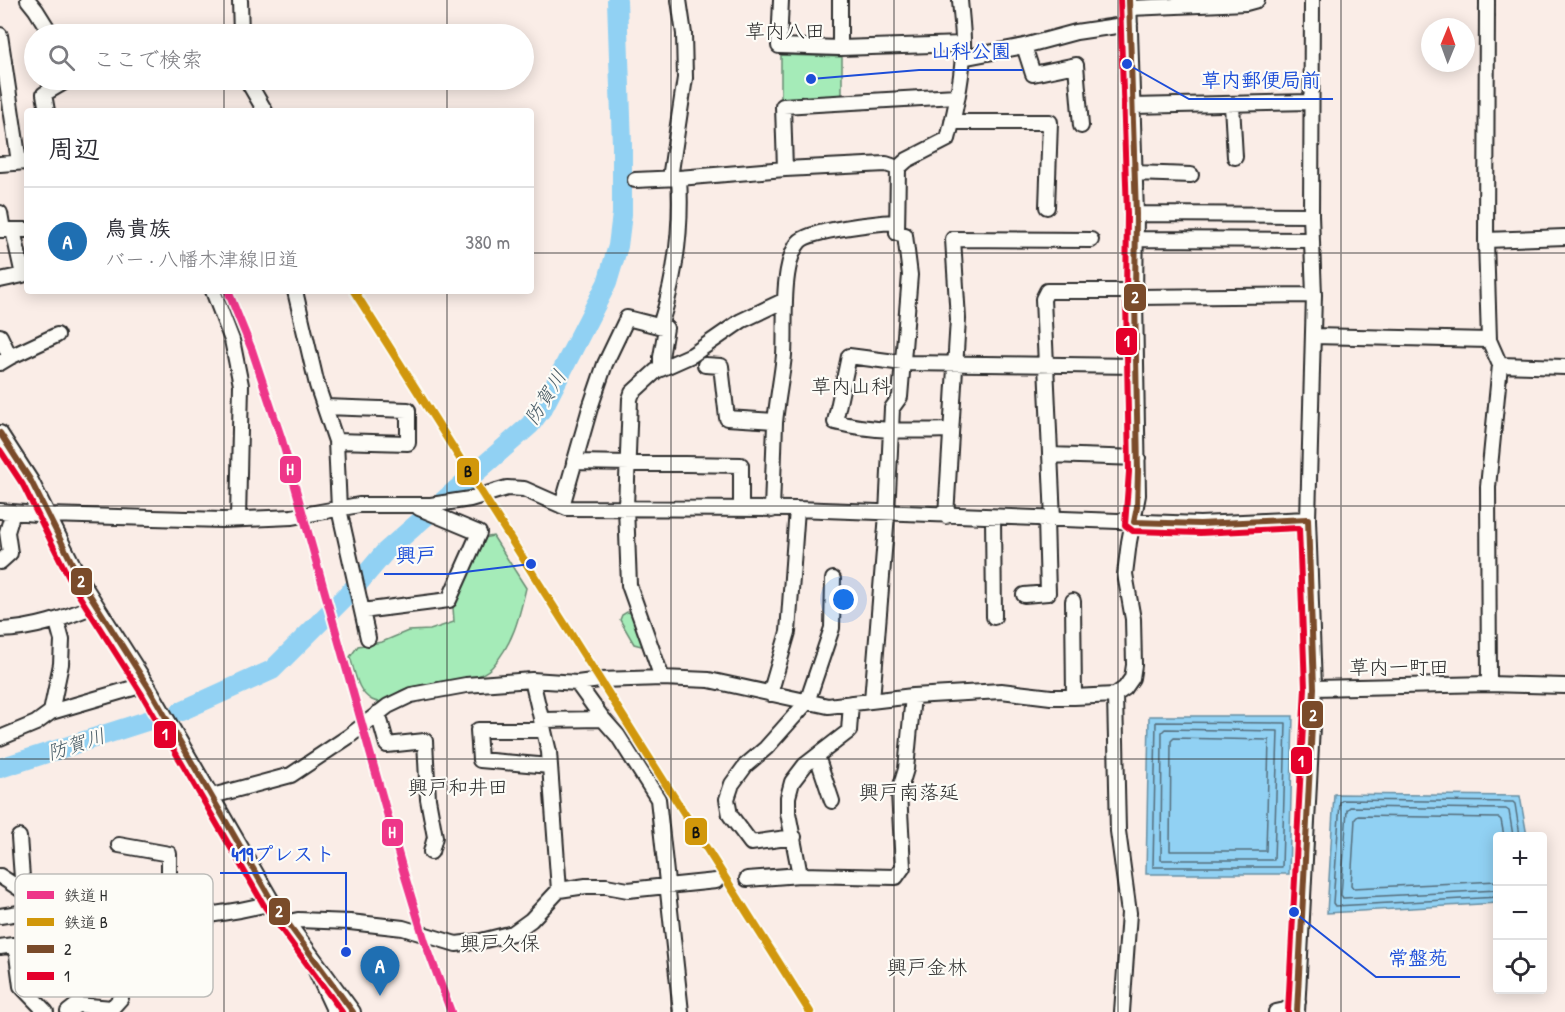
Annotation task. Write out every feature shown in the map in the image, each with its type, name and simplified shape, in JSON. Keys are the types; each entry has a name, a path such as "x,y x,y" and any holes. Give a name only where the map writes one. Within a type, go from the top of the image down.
{"street":[{"path":"28,0 45,24"},
{"path":"240,0 241,24"},
{"path":"660,326 669,297 681,203 674,178 685,78 684,34 680,0"},
{"path":"781,0 779,46 963,51 1024,46 1076,32 1130,24"},
{"path":"840,0 840,48"},
{"path":"872,700 887,514 892,408 900,397 910,274 905,235 897,233 898,168 908,160 948,139 963,51 960,0"},
{"path":"212,796 291,776 348,737 378,713 411,695 466,685 532,680 577,683 662,678 709,680 828,706 913,696 1001,691 1050,697 1115,695 1125,688 1132,678 1133,619 1125,574 1138,495 1136,214 1130,4 1246,3 1257,0"},
{"path":"1276,1012 1297,1007 1314,688 1308,519 1314,295 1311,215 1312,0"},
{"path":"1487,0 1486,240 1489,340 1500,365 1488,487 1489,684"},
{"path":"0,35 23,162 0,164"},
{"path":"1024,46 1033,74 1076,65 1081,126"},
{"path":"46,108 44,94 51,90"},
{"path":"253,90 263,108"},
{"path":"785,168 783,106 956,96"},
{"path":"1132,106 1311,102"},
{"path":"1232,105 1235,156"},
{"path":"952,122 1050,122 1047,207"},
{"path":"635,180 785,168 886,164 898,168"},
{"path":"1135,173 1191,176"},
{"path":"0,213 23,275 0,280"},
{"path":"1136,214 1311,215"},
{"path":"772,510 776,421 784,353 786,282 799,242 806,237 847,227 896,222"},
{"path":"5,230 24,230"},
{"path":"1486,240 1565,237"},
{"path":"1135,238 1312,240"},
{"path":"946,516 958,320 953,239 1091,240"},
{"path":"1024,595 1048,593 1050,455 1043,299 1047,291 1314,295"},
{"path":"214,294 231,340 241,385 238,519"},
{"path":"296,294 317,384 336,441 339,509 368,638"},
{"path":"662,678 629,585 626,507 630,399 632,393 641,384 661,369 692,355 741,321 785,300"},
{"path":"562,506 605,364 627,318 666,328 661,369"},
{"path":"0,336 5,360 57,335"},
{"path":"1313,336 1489,340"},
{"path":"951,430 891,431 859,428 835,422 849,356 903,363 1136,366"},
{"path":"705,365 721,366 726,418 776,421"},
{"path":"1500,365 1565,367"},
{"path":"325,407 408,410 408,443 336,441"},
{"path":"0,433 31,481 67,556 147,684 273,903 353,1012"},
{"path":"1050,455 1138,458"},
{"path":"574,462 741,465 741,509"},
{"path":"0,562 10,553 7,511 49,515 222,520 292,517 359,505 452,502 507,488 524,489 567,508 797,509 1211,524 1308,519"},
{"path":"362,611 449,600 479,532 413,505"},
{"path":"770,694 788,632 797,509"},
{"path":"993,517 994,617"},
{"path":"795,837 751,843 730,815 727,799 732,784 746,765 766,748 807,702 832,628 833,579"},
{"path":"1073,601 1074,697"},
{"path":"0,630 17,630 57,621 96,605"},
{"path":"51,712 61,664 62,640 57,621"},
{"path":"532,680 550,766 559,890"},
{"path":"577,683 603,720 618,736 658,799 681,1012"},
{"path":"0,738 36,723 51,712 147,684"},
{"path":"1314,688 1489,684 1565,686"},
{"path":"1115,695 1118,831 1130,913 1122,1012"},
{"path":"747,879 801,875 896,877 903,867 899,792 906,769 913,696"},
{"path":"801,875 795,837 788,813 788,797 792,782 805,765 849,731 851,703"},
{"path":"378,713 387,745 425,741 428,799 435,837 431,852"},
{"path":"550,766 480,760 478,730 603,720"},
{"path":"817,756 832,801"},
{"path":"19,837 22,874"},
{"path":"119,845 169,854 169,874"},
{"path":"0,876 15,886"},
{"path":"289,922 298,920 386,925 456,944 513,933 531,920 559,890 606,885 628,890 716,881"},
{"path":"213,914 273,903"},
{"path":"0,916 15,914"},
{"path":"0,946 13,945 15,952"},
{"path":"308,950 317,976 335,1012"},
{"path":"32,997 46,1012"},
{"path":"68,1012 77,1005 112,1008 121,998"}],"green space":[{"path":"781,55 842,57 842,100 781,103"},
{"path":"493,536 526,588 514,630 499,658 492,667 474,677 415,686 381,702 372,700 363,692 357,681 350,657 358,646 382,642 408,631 430,630 454,622 453,607 475,551 483,538"},
{"path":"627,612 632,613 644,644 641,646 634,644 620,620"}],"water":[{"path":"1149,716 1293,716 1289,874 1146,874"},
{"path":"1334,794 1520,796 1526,832 1493,832 1493,903 1327,913"}],"waterway":[{"name":"防賀川","path":"181,711 272,670 356,586 385,552 530,425 544,406 607,283 618,246 622,214 622,145 617,0"},
{"name":"防賀川","path":"0,768 153,719"}],"rail line":[{"name":"H","path":"229,294 252,350 282,440 403,870 425,942 451,1012"},
{"name":"B","path":"356,294 810,1012"}],"transit line":[{"name":"1","path":"1120,0 1127,214 1129,472 1125,525 1133,531 1200,533 1299,528 1305,688 1288,1012"},
{"name":"2","path":"1129,0 1136,214 1138,472 1134,522 1200,524 1308,519 1314,688 1297,1012"},
{"name":"2","path":"0,433 31,481 81,581 149,688 273,903 353,1012"},
{"name":"1","path":"0,450 23,485 73,586 141,693 265,907 342,1012"}],"place":[{"name":"草内郵便局前","path":"1127,64"},
{"name":"山科公園","path":"811,79"},
{"name":"興戸","path":"531,564"},
{"name":"常盤苑","path":"1294,912"},
{"name":"419プレスト","path":"346,952"},
{"name":"鳥貴族","path":"380,996"}],"district":[{"name":"草内八田","path":"785,31"},
{"name":"草内山科","path":"851,386"},
{"name":"草内一町田","path":"1399,667"},
{"name":"興戸和井田","path":"458,787"},
{"name":"興戸南落延","path":"909,792"},
{"name":"興戸久保","path":"500,943"},
{"name":"興戸金林","path":"927,967"}]}
